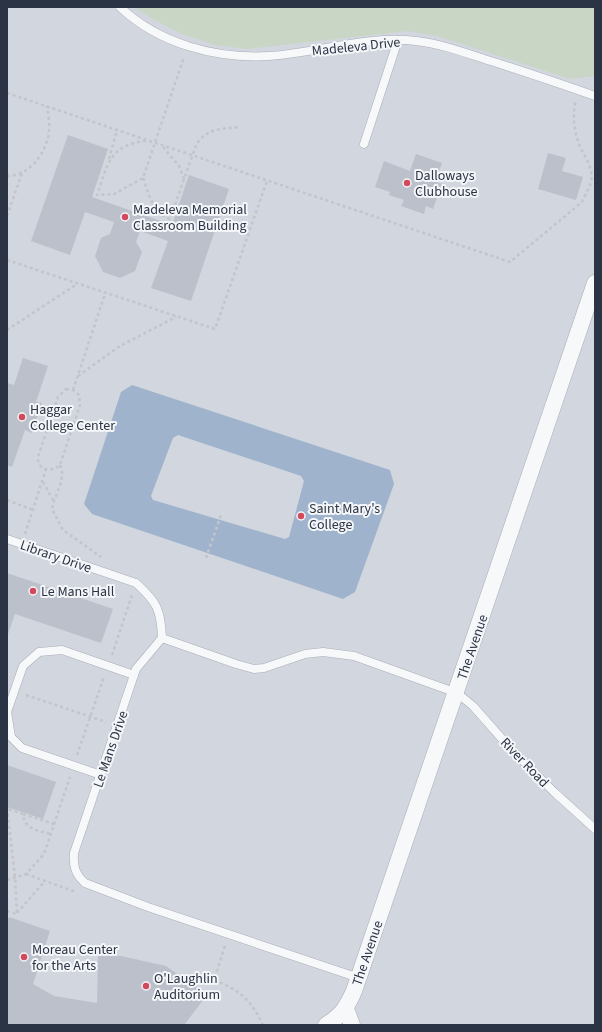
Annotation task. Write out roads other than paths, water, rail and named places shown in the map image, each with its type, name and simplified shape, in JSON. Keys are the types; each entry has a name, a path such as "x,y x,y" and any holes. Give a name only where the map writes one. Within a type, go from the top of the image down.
{"street":[{"name":"The Avenue","path":"346,1009 359,978 457,693 595,283"},
{"path":"326,1025 338,1018 346,1009 352,1025"}],"lane":[{"name":"Madeleva Drive","path":"120,7 146,26 188,47 240,56 269,56 360,42 398,40 415,41 445,46 595,96"},
{"path":"364,144 398,40"},
{"name":"Library Drive","path":"7,539 136,583 152,597 162,618 162,638"},
{"path":"162,638 254,669 264,668 306,654 338,652 354,656 457,693"},
{"name":"Le Mans Drive","path":"162,638 136,669 74,853 73,864 78,876 85,883 148,907 359,978"},
{"path":"101,775 22,748 11,737 7,712 23,666 40,652 62,650 134,675"},
{"name":"River Road","path":"457,693 473,706 511,749 549,787 595,829"}],"water":[{"path":"132,385 390,470 394,484 355,592 343,599 92,514 84,504 121,392","holes":["178,435 301,476 304,481 289,537 285,539 153,500 151,496 173,438"]}],"place":[{"name":"Dalloways Clubhouse","path":"407,183"},
{"name":"Madeleva Memorial Classroom Building","path":"125,217"},
{"name":"Haggar College Center","path":"22,417"},
{"name":"Saint Mary's College","path":"301,516"},
{"name":"Le Mans Hall","path":"33,591"},
{"name":"Moreau Center for the Arts","path":"24,957"},
{"name":"O'Laughlin Auditorium","path":"146,986"}]}
